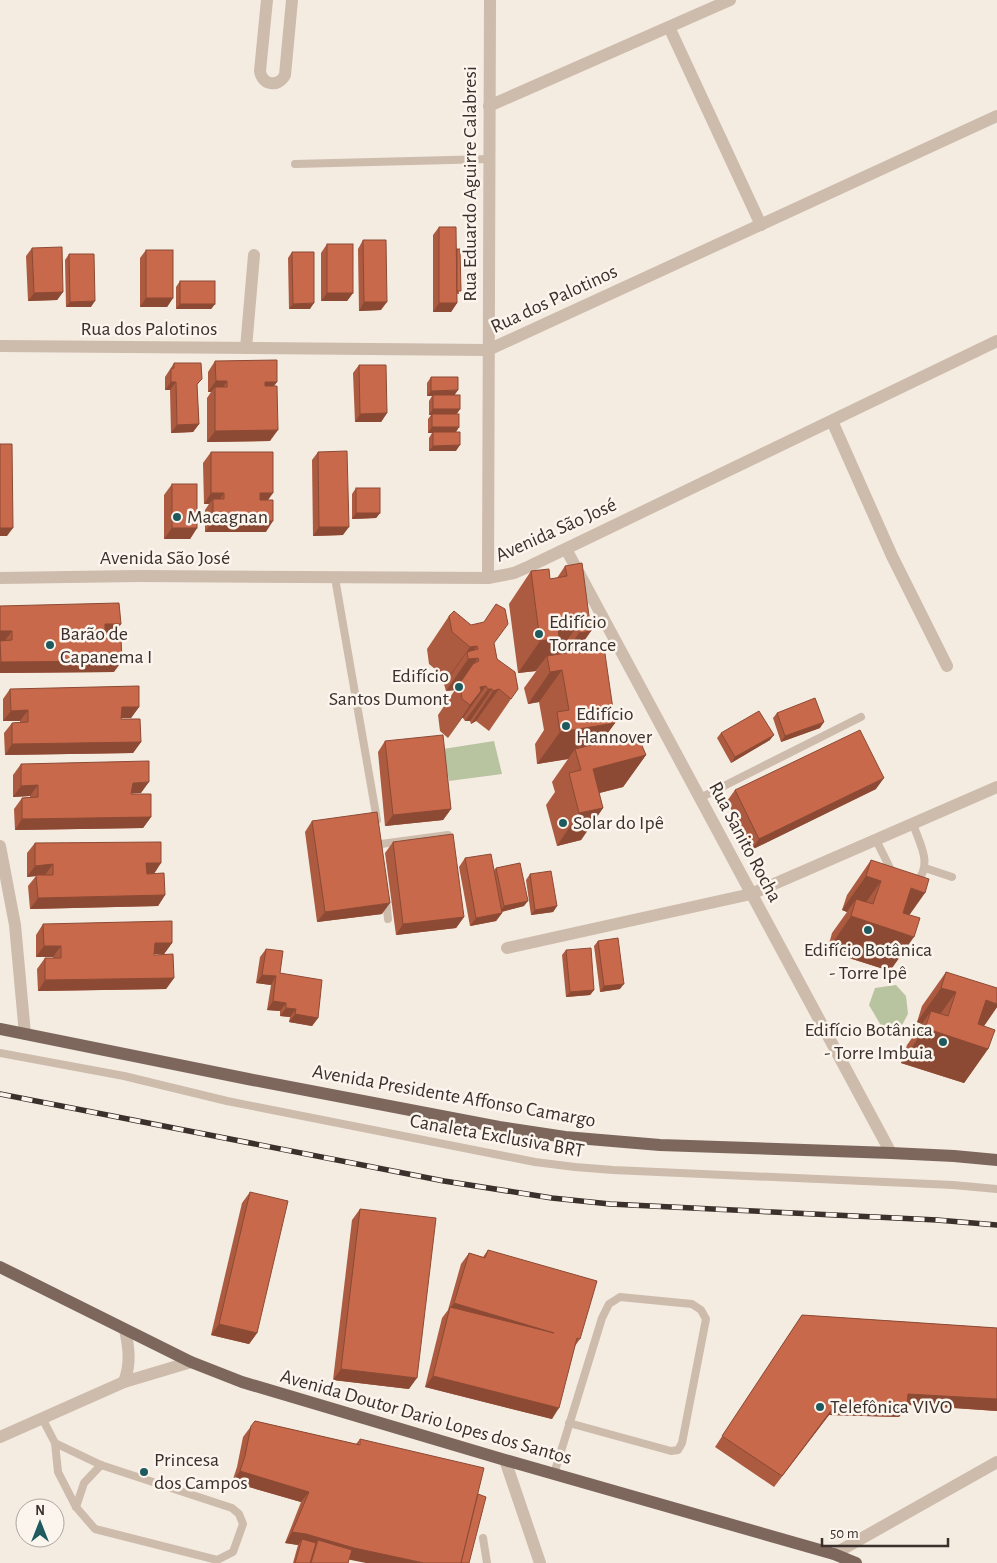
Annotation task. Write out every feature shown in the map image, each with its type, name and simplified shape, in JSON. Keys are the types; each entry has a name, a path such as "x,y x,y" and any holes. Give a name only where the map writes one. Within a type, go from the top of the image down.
{"main road":[{"name":"Avenida Presidente Affonso Camargo","path":"0,1029 248,1079 490,1125 565,1137 660,1145 890,1153 997,1160"},
{"name":"Avenida Doutor Dario Lopes dos Santos","path":"0,1267 191,1362 261,1388 834,1554 856,1563"}],"street":[{"path":"267,0 260,71 264,80 275,83 280,81 285,75 292,0"},
{"name":"Rua Eduardo Aguirre Calabresi","path":"488,578 490,0"},
{"path":"489,106 730,0"},
{"path":"669,27 761,225"},
{"name":"Rua dos Palotinos","path":"0,346 488,350 997,116"},
{"path":"246,348 254,255"},
{"name":"Avenida São José","path":"0,578 138,576 488,578 514,573 997,341"},
{"path":"832,420 892,556 947,666"},
{"name":"Rua Sanito Rocha","path":"566,549 890,1153"},
{"path":"506,948 752,894 997,787"},
{"path":"0,846 15,925 25,1034"},
{"path":"124,1382 129,1360 129,1346 125,1330"},
{"path":"0,1437 124,1382 191,1362"},
{"path":"505,1460 540,1563"},
{"path":"834,1554 997,1462"}],"lane":[{"path":"295,164 489,158"},
{"path":"335,578 382,853"},
{"path":"700,798 862,717"},
{"path":"876,840 895,878 903,883 915,884 921,878 925,868 925,858 913,824"},
{"path":"379,836 448,835"},
{"path":"925,868 952,877"},
{"path":"385,891 388,919"},
{"name":"Canaleta Exclusiva BRT","path":"0,1053 124,1076 227,1101 545,1163 613,1170 953,1185 997,1189"},
{"path":"554,1474 602,1318 609,1304 620,1297 692,1304 701,1310 706,1319 682,1443 678,1450 671,1452 570,1423"},
{"path":"42,1418 55,1442 58,1472 76,1507 95,1529 217,1560 233,1552 243,1524 238,1514 232,1508 101,1465 55,1442"},
{"path":"76,1507 84,1483 101,1465"},
{"path":"482,1538 487,1563"}],"green space":[{"path":"494,741 502,774 449,781 443,749"},
{"path":"896,985 906,996 908,1014 901,1027 886,1034 869,1005 875,988"}],"building":[{"path":"439,227 456,227 457,303 439,303"},
{"path":"363,240 386,240 387,302 364,302"},
{"path":"327,244 353,244 353,293 327,293"},
{"path":"62,247 63,292 34,293 32,248"},
{"path":"457,249 460,249 461,291 457,291"},
{"path":"146,250 173,250 173,298 146,298"},
{"path":"292,252 314,252 314,303 293,304"},
{"path":"69,254 94,254 95,301 70,302"},
{"path":"180,281 215,281 215,304 180,304"},
{"path":"277,360 277,382 265,382 265,386 277,386 278,430 215,431 215,387 227,387 227,381 216,381 215,361"},
{"path":"174,363 201,363 202,379 197,384 199,424 177,425 176,382 171,382 171,369 174,368"},
{"path":"359,365 386,365 387,413 360,414"},
{"path":"431,377 458,377 458,390 431,391"},
{"path":"433,395 460,395 460,409 433,409"},
{"path":"432,414 459,414 459,427 432,427"},
{"path":"433,432 460,432 460,445 433,446"},
{"path":"0,444 12,444 13,528 0,528"},
{"path":"347,451 349,527 319,527 318,452"},
{"path":"211,452 273,452 273,493 260,493 260,500 273,500 273,521 213,521 213,499 224,499 224,493 211,493"},
{"path":"172,484 197,484 197,528 172,528"},
{"path":"356,488 380,488 380,513 356,513"},
{"path":"582,563 591,631 579,633 578,625 558,628 559,638 540,641 531,571 549,569 550,579 567,576 565,566"},
{"name":"Barão de Capanema I","path":"119,603 121,624 105,624 105,638 121,638 122,661 1,662 0,641 12,640 12,631 0,631 0,606"},
{"path":"496,604 505,609 508,624 494,643 497,659 515,672 518,689 511,699 499,689 493,691 486,686 480,687 481,691 470,705 462,699 460,683 473,664 479,661 478,658 468,659 467,652 478,649 477,646 470,647 452,632 449,616 454,611 471,625 484,622"},
{"path":"604,647 615,723 560,732 557,712 569,710 562,670 550,672 547,656"},
{"path":"139,686 139,707 122,707 121,719 140,719 141,742 12,744 12,723 28,722 28,710 11,711 10,689"},
{"path":"815,698 824,722 785,736 777,713"},
{"path":"759,711 774,735 735,757 721,733"},
{"path":"860,730 884,778 759,839 735,790"},
{"path":"637,734 646,755 593,769 603,808 579,813 569,773 581,770 575,749"},
{"path":"443,735 451,809 393,815 385,741"},
{"path":"149,761 149,782 133,783 131,794 151,794 151,817 22,819 22,798 38,797 38,785 21,786 21,764"},
{"path":"377,812 390,903 325,912 312,821"},
{"path":"453,834 464,917 403,924 393,842"},
{"path":"161,842 161,863 146,863 147,874 164,873 165,895 38,898 36,875 53,875 53,864 35,866 35,843"},
{"path":"491,854 502,913 476,918 465,858"},
{"path":"871,860 929,879 925,893 911,888 903,913 920,918 914,937 851,916 856,899 873,904 881,881 866,876"},
{"path":"520,863 528,901 504,906 496,868"},
{"path":"551,871 557,906 535,910 530,874"},
{"path":"172,921 172,943 155,943 154,955 173,954 174,978 45,980 45,958 61,958 61,946 44,946 43,924"},
{"path":"618,938 624,984 604,986 598,941"},
{"path":"591,948 594,990 570,992 566,950"},
{"path":"266,949 283,951 280,973 322,980 318,1018 295,1014 296,1009 286,1008 286,1003 273,1001 276,976 262,975"},
{"path":"946,972 997,988 997,1004 986,1000 978,1024 995,1030 988,1049 925,1028 931,1011 948,1016 956,992 941,988"},
{"path":"250,1192 288,1201 257,1333 219,1324"},
{"path":"360,1209 436,1218 417,1378 341,1369"},
{"path":"488,1250 597,1281 580,1339 577,1338 559,1408 433,1376 450,1307 554,1333 454,1303 469,1253 485,1258"},
{"name":"Telefônica VIVO","path":"802,1315 997,1328 997,1399 908,1394 907,1406 836,1404 782,1476 722,1436"},
{"path":"255,1421 360,1445 360,1439 484,1468 461,1563 424,1563 292,1532 309,1492 240,1471 251,1426"},
{"path":"478,1494 486,1497 469,1563 461,1563"},
{"path":"302,1539 316,1543 310,1563 295,1563"},
{"path":"318,1540 352,1550 348,1563 311,1563"}],"railway":[{"path":"0,1094 444,1181 552,1198 610,1204 937,1220 997,1225"}],"place":[{"name":"Macagnan","path":"177,517"},
{"name":"Edifício Torrance","path":"539,634"},
{"name":"Barão de Capanema I","path":"50,645"},
{"name":"Edifício Santos Dumont","path":"459,687"},
{"name":"Edifício Hannover","path":"566,726"},
{"name":"Solar do Ipê","path":"563,823"},
{"name":"Edifício Botânica - Torre Ipê","path":"868,930"},
{"name":"Edifício Botânica - Torre Imbuia","path":"943,1042"},
{"name":"Telefônica VIVO","path":"820,1407"},
{"name":"Princesa dos Campos","path":"144,1472"}]}
